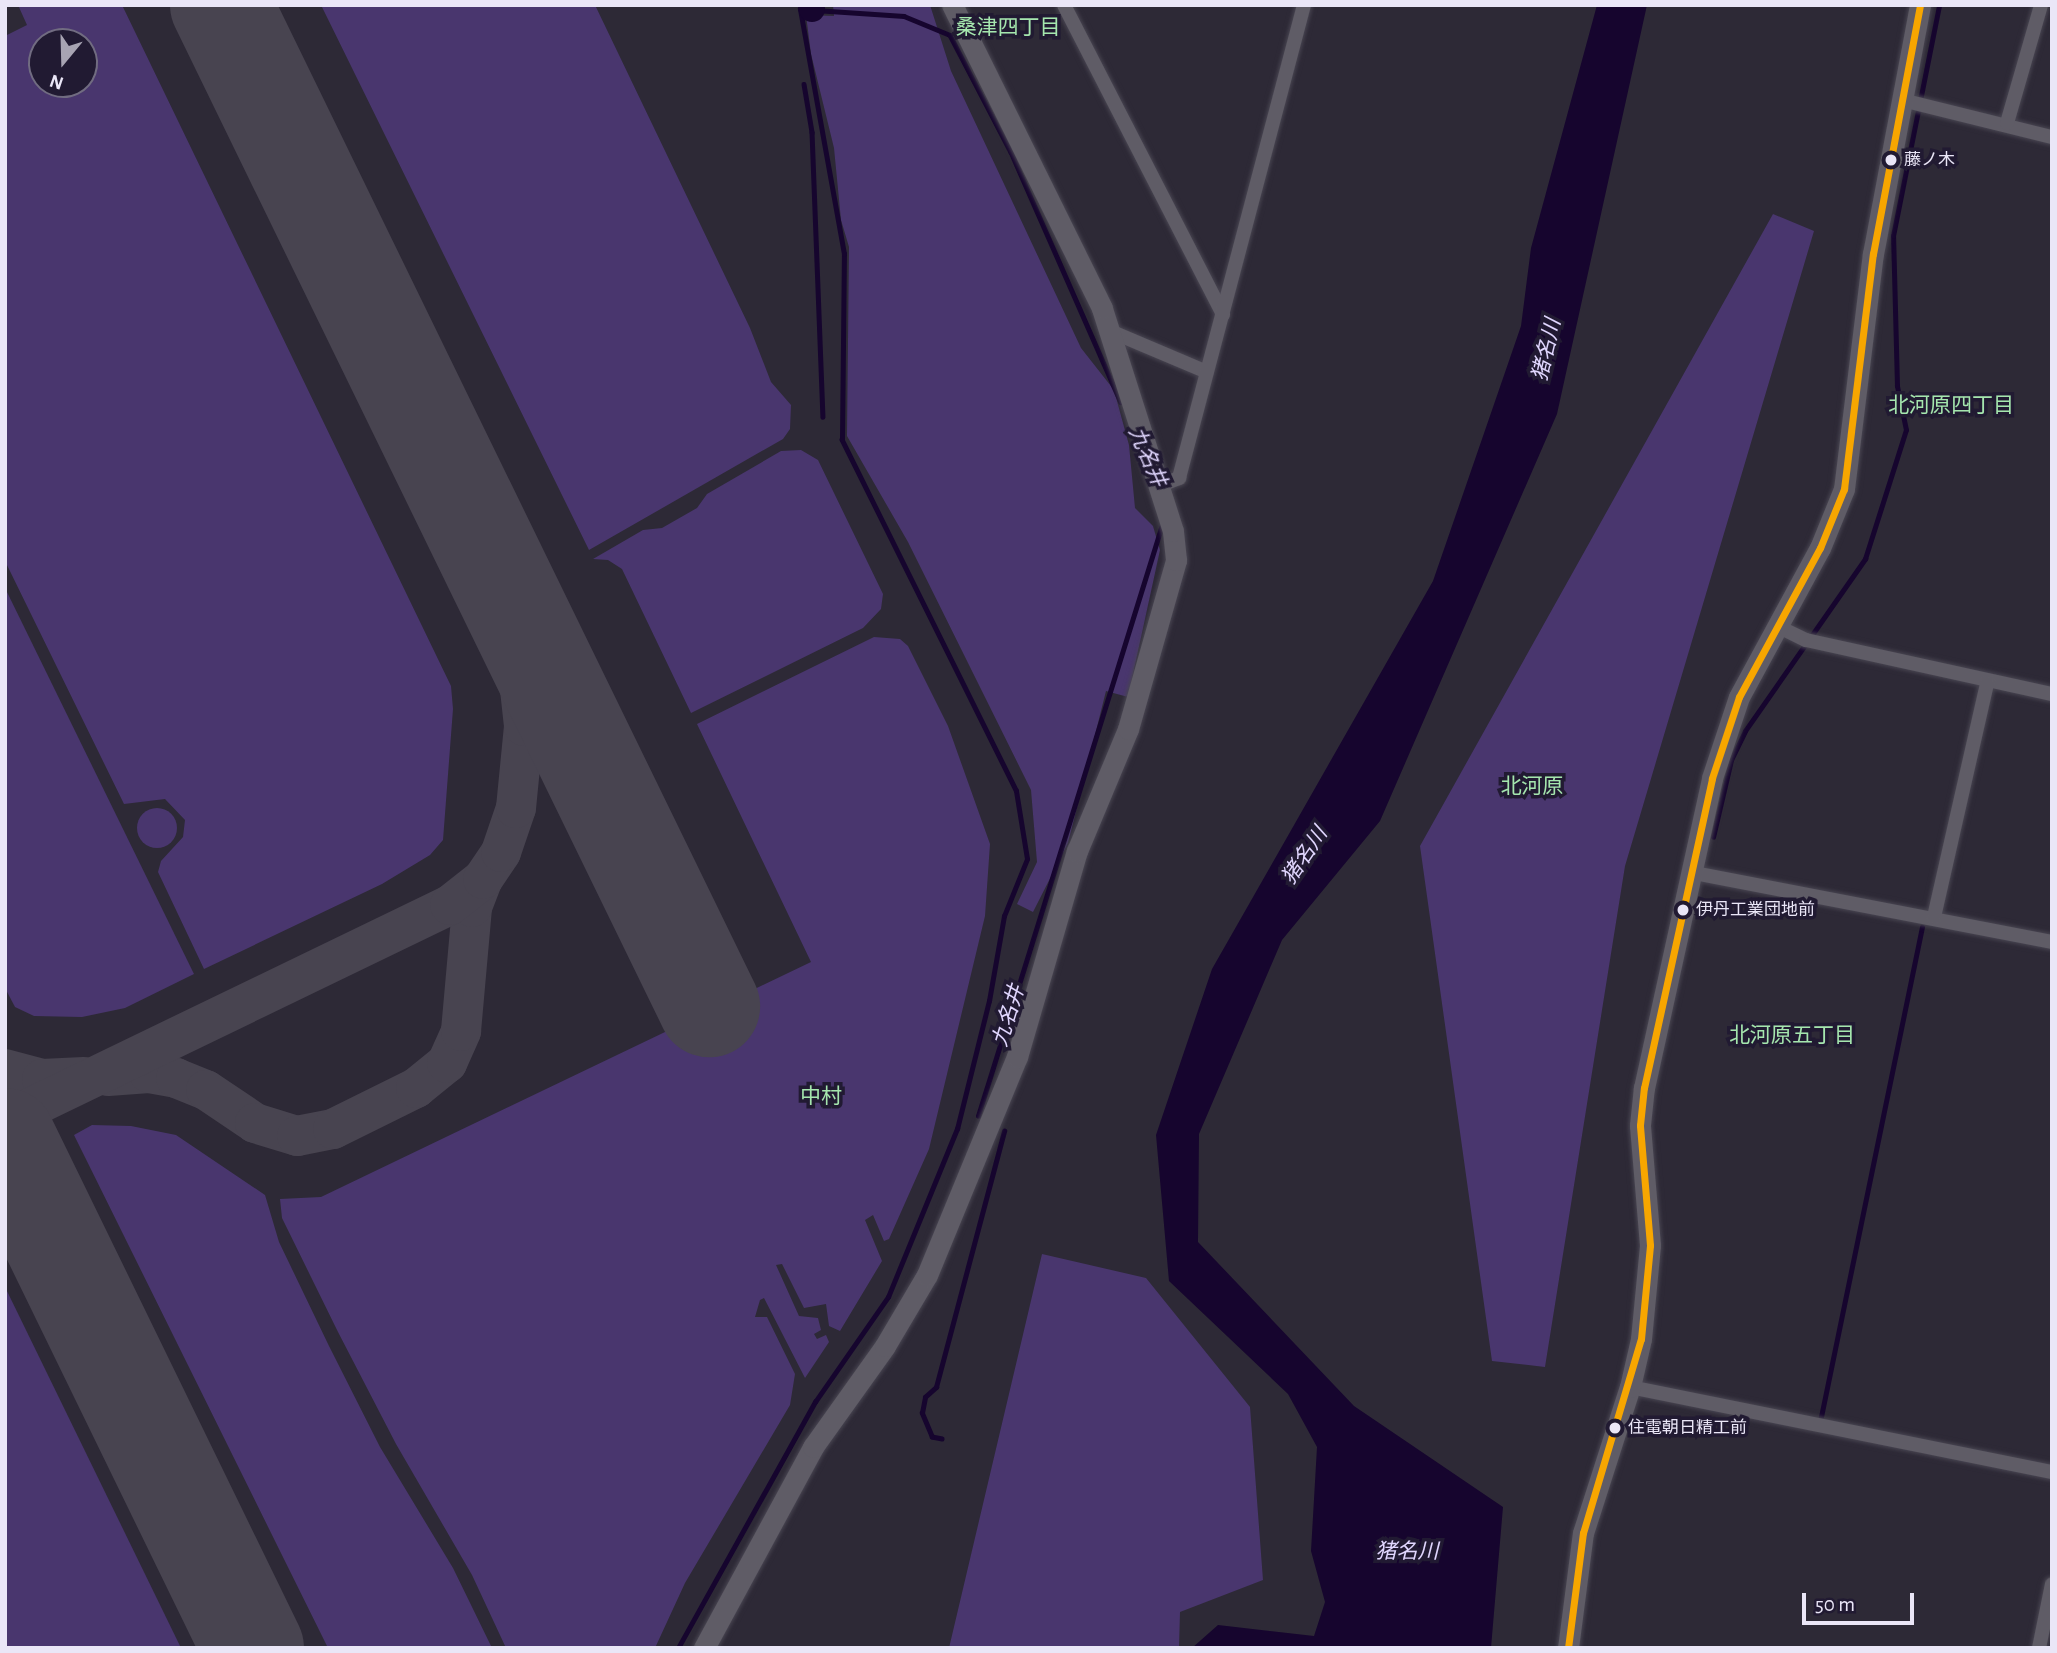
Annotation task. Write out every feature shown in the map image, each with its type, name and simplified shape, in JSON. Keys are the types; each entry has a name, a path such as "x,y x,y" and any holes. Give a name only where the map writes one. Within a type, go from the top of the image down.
{"street":[{"path":"704,1648 813,1447 911,1306 1017,1057 1077,851 1128,730 1176,560 1173,531 1110,331 1073,246 951,5"},
{"path":"1064,5 1223,315"},
{"path":"1159,486 1179,478 1304,5"},
{"path":"1568,1648 1583,1532 1630,1387 1641,1339 1650,1245 1640,1125 1643,1100 1694,873 1712,778 1739,697 1820,548 1844,489 1872,254 1920,5"},
{"path":"2007,123 2041,5"},
{"path":"1902,100 2007,123 2052,137"},
{"path":"1110,331 1208,372"},
{"path":"1779,627 1806,640 1987,683 2052,694"},
{"path":"1934,917 1987,683"},
{"path":"1694,873 1934,917 2052,942"},
{"path":"1630,1387 2052,1472"},
{"path":"2039,1648 2052,1584"}],"shaded area":[{"path":"18,5 122,5 451,686 453,709 443,840 430,855 382,884 204,969 158,872 161,861 183,837 185,820 165,799 124,804 5,561 5,36 27,25"},
{"path":"321,5 595,5 750,328 771,382 791,405 790,429 783,439 589,550"},
{"path":"833,5 930,5 951,71 1081,348 1114,390 1129,445 1135,508 1153,526 1160,550 1128,697 1106,691 1068,843 1033,912 1017,904 1037,862 1031,790 908,542 847,436 849,247 841,220 834,148 811,54 806,15 834,16"},
{"path":"1773,214 1814,231 1625,866 1545,1367 1492,1361 1420,846"},
{"path":"801,450 818,460 883,594 881,609 863,628 691,713 622,569 608,560 593,559 643,530 662,528 697,508 707,494 781,451"},
{"path":"5,588 194,974 125,1008 82,1017 34,1016 15,1007 5,988"},
{"path":"874,637 900,639 908,646 948,726 990,844 985,916 929,1149 889,1239 884,1241 873,1215 865,1220 882,1261 840,1331 829,1326 826,1304 804,1308 782,1264 776,1265 799,1316 818,1318 821,1330 814,1334 817,1339 826,1335 829,1342 805,1378 764,1298 760,1300 755,1317 767,1317 795,1374 790,1405 685,1583 655,1648 506,1648 472,1575 396,1444 338,1332 282,1218 280,1199 321,1197 811,962 697,724"},
{"path":"157,808 171,814 177,828 171,842 157,848 143,842 137,828 143,814"},
{"path":"92,1125 131,1126 176,1135 265,1195 279,1242 329,1346 380,1447 453,1568 492,1648 328,1648 74,1135"},
{"path":"1042,1254 1146,1278 1250,1407 1263,1580 1180,1612 1179,1648 949,1648"},
{"path":"5,1287 181,1648 7,1648 5,1644"}],"water":[{"name":"猪名川","path":"1597,5 1647,5 1557,414 1380,821 1282,940 1199,1134 1198,1242 1354,1406 1503,1507 1491,1648 1192,1648 1218,1625 1314,1636 1325,1602 1311,1551 1317,1447 1288,1394 1169,1281 1156,1135 1212,969 1433,581 1521,326 1531,248"}],"waterway":[{"path":"1713,837 1731,760 1745,731 1865,559 1906,430 1897,386 1893,236 1939,5"},
{"path":"678,1648 815,1402 888,1297 957,1129 989,1001 1004,916 1027,859 1016,791 842,440 844,254 800,9 904,16 950,35 1011,152 1121,402"},
{"path":"804,84 812,132 823,417"},
{"name":"九名井","path":"978,1116 1162,525"},
{"path":"1821,1417 1922,927"},
{"name":"九名井","path":"942,1439 932,1437 922,1413 925,1397 936,1387 1004,1131"}],"taxiway":[{"path":"5,1120 450,905 483,879 501,852 516,808 524,726 513,625 488,552"},
{"path":"108,1076 149,1073 176,1078 206,1090 255,1123 297,1136 333,1129 416,1088 447,1063 461,1031 472,907 483,879"},
{"path":"5,1069 42,1079 84,1077"},
{"path":"5,1172 25,1188 38,1208"}],"runway":[{"path":"221,5 709,1006"},
{"path":"5,1139 253,1648"}],"transit line":[{"path":"1568,1648 1583,1533 1641,1339 1650,1245 1640,1125 1644,1088 1712,778 1739,697 1820,548 1844,489 1873,254 1920,5"}],"place":[{"name":"藤ノ木","path":"1891,160"},
{"name":"伊丹工業団地前","path":"1683,910"},
{"name":"住電朝日精工前","path":"1615,1428"}],"district":[{"name":"桑津四丁目","path":"1008,28"},
{"name":"北河原四丁目","path":"1951,406"},
{"name":"北河原","path":"1532,787"},
{"name":"北河原五丁目","path":"1792,1036"},
{"name":"中村","path":"821,1097"}]}
